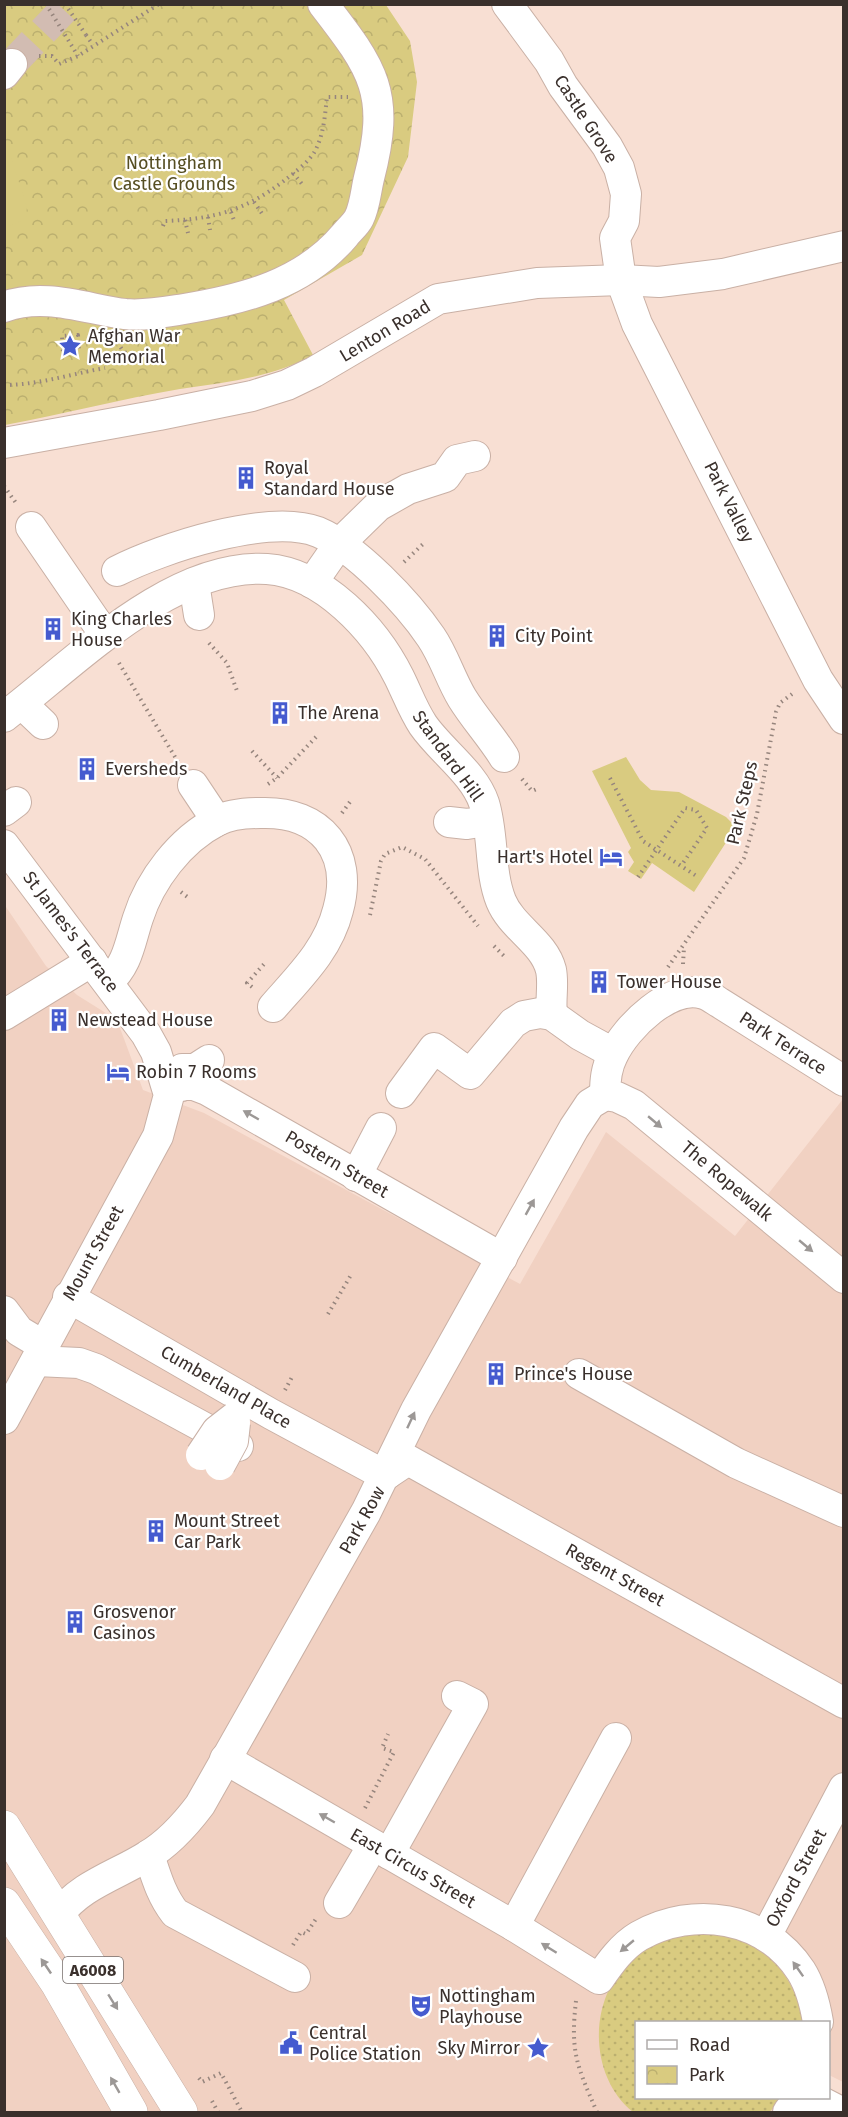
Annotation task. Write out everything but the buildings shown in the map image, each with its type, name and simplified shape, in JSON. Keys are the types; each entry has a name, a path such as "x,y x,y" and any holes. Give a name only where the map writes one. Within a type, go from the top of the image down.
{"main road":[{"name":"A6008","path":"4,1827 60,1905 181,2112"},
{"name":"A6008","path":"4,1904 57,1983 131,2112"}],"street":[{"path":"4,306 39,300 127,314 155,314 244,298 282,284 311,266 340,242 359,218 372,166 379,102 363,56 323,4"},
{"name":"Castle Grove","path":"507,4 549,61 563,87 607,146 619,168 626,194 624,221 615,238 621,280"},
{"name":"Lenton Road","path":"4,442 159,415 252,396 286,385 314,372 438,299 537,283 621,280 659,282 723,274 843,246"},
{"name":"Park Valley","path":"621,280 637,324 818,680 843,719"},
{"path":"312,583 339,544 378,506 408,489 445,477 457,460 475,456"},
{"path":"117,571 141,558 174,547 279,526 318,532 339,544 383,581 415,615 432,639 461,696 504,757"},
{"path":"31,527 105,635"},
{"name":"Standard Hill","path":"13,710 105,635 168,594 226,574 267,569 284,572 312,583 335,598 363,636 399,676 423,724 475,787 484,803 486,821 493,840 495,878 501,901 516,926 546,957 551,971 552,1015"},
{"path":"194,584 204,629"},
{"path":"13,710 43,724"},
{"path":"192,785 217,821"},
{"path":"4,1015 100,972 118,974 128,954 138,916 163,869 179,850 217,821 242,814 272,813 288,814 306,821 327,838 337,852 342,871 343,888 332,931 314,960 273,1007"},
{"path":"449,822 467,824 486,821"},
{"name":"St James's Terrace","path":"4,845 146,1034 174,1085"},
{"name":"Park Terrace","path":"605,1095 606,1074 613,1053 639,1020 653,1007 680,996 704,994 843,1081"},
{"path":"401,1093 434,1048 470,1074 513,1023 524,1016 552,1015 580,1035 613,1053"},
{"path":"174,1085 182,1069 195,1069 209,1060"},
{"name":"Postern Street","path":"174,1085 194,1085 207,1090 502,1258"},
{"name":"Mount Street","path":"4,1419 38,1371 68,1297 158,1136 174,1085"},
{"name":"Park Row","path":"60,1905 149,1855 184,1827 200,1805 387,1473 416,1410 579,1120 590,1104 605,1095"},
{"name":"The Ropewalk","path":"605,1095 617,1097 634,1105 843,1278"},
{"path":"356,1176 381,1128"},
{"name":"Cumberland Place","path":"68,1297 228,1436 363,1463 387,1473"},
{"path":"4,1311 19,1330 38,1371 79,1363 96,1369 228,1436"},
{"path":"579,1374 735,1463 843,1512"},
{"name":"Regent Street","path":"387,1473 408,1460 843,1703"},
{"path":"339,1903 371,1844 473,1704 457,1696"},
{"path":"514,1926 616,1738"},
{"name":"East Circus Street","path":"225,1759 514,1926 599,1979"},
{"name":"Oxford Street","path":"766,1936 843,1788"},
{"path":"149,1855 165,1900 175,1913 287,1973"},
{"path":"599,1979 616,1956 638,1937 674,1921 700,1917 728,1920 766,1936 786,1953 801,1971 813,1996 818,2021"},
{"path":"788,2112 798,2099"},
{"path":"818,2099 841,2112"}],"path":[{"path":"46,4 78,56"},
{"path":"65,4 93,45"},
{"path":"59,64 78,56 159,4"},
{"path":"163,226 165,221 208,217 231,212 254,202 293,173 314,153 321,134 327,97 379,102"},
{"path":"293,173 302,184"},
{"path":"254,202 263,215"},
{"path":"231,212 235,224"},
{"path":"208,217 210,230"},
{"path":"185,220 188,233"},
{"path":"78,335 79,352 63,354 62,336 78,335"},
{"path":"4,385 31,385 48,379 105,368"},
{"path":"4,486 13,499"},
{"path":"204,629 227,663 237,692"},
{"path":"105,635 168,748"},
{"name":"Park Steps","path":"684,947 744,858 757,814 776,712 780,703 795,693"},
{"path":"270,782 278,778 316,737"},
{"path":"252,751 278,778"},
{"path":"610,778 643,841 698,877"},
{"path":"638,877 685,808 696,810 707,828 681,866"},
{"path":"368,918 381,861 385,854 402,847 425,858 485,936"},
{"path":"493,945 500,955 513,961"},
{"path":"266,963 247,983 273,1007"},
{"path":"328,1314 351,1275"},
{"path":"371,1844 394,1752 382,1748 388,1734"},
{"path":"287,1973 301,1932 306,1934 329,1898 339,1903"},
{"path":"597,2112 577,2067 572,2037 580,1988 599,1979"},
{"path":"196,2073 202,2082 221,2073 242,2112"}],"shaded area":[{"path":"4,904 46,966 77,995 117,1020 143,1090 204,1113 520,1284 606,1132 735,1236 843,1099 843,2082 830,2076 830,2021 635,2021 635,2099 811,2099 803,2112 5,2112"}],"green space":[{"name":"Nottingham Castle Grounds","path":"4,5 386,5 410,41 417,82 408,157 362,255 284,300 313,355 281,369 248,378 158,393 5,425"},
{"path":"4,136 27,207 26,218 5,229"},
{"path":"626,757 640,780 651,790 679,792 726,817 736,827 694,892 652,863 641,879 628,871 634,862 628,852 631,848 592,771"},
{"path":"692,1932 733,1936 751,1944 773,1961 790,1983 804,2021 635,2021 635,2099 784,2099 769,2112 633,2112 618,2097 608,2079 601,2058 599,2037 606,1996 616,1977 630,1961 644,1950"}],"tunnel":[{"path":"12,64 69,4"}],"place":[{"name":"Afghan War Memorial","path":"70,346"},
{"name":"Royal Standard House","path":"246,478"},
{"name":"King Charles House","path":"53,629"},
{"name":"City Point","path":"497,636"},
{"name":"The Arena","path":"280,713"},
{"name":"Eversheds","path":"87,769"},
{"name":"Hart's Hotel","path":"611,857"},
{"name":"Tower House","path":"599,982"},
{"name":"Newstead House","path":"59,1020"},
{"name":"Robin 7 Rooms","path":"118,1072"},
{"name":"Prince's House","path":"496,1374"},
{"name":"Mount Street Car Park","path":"156,1531"},
{"name":"Grosvenor Casinos","path":"75,1622"},
{"name":"Nottingham Playhouse","path":"421,2006"},
{"name":"Central Police Station","path":"291,2043"},
{"name":"Sky Mirror","path":"538,2048"}]}
